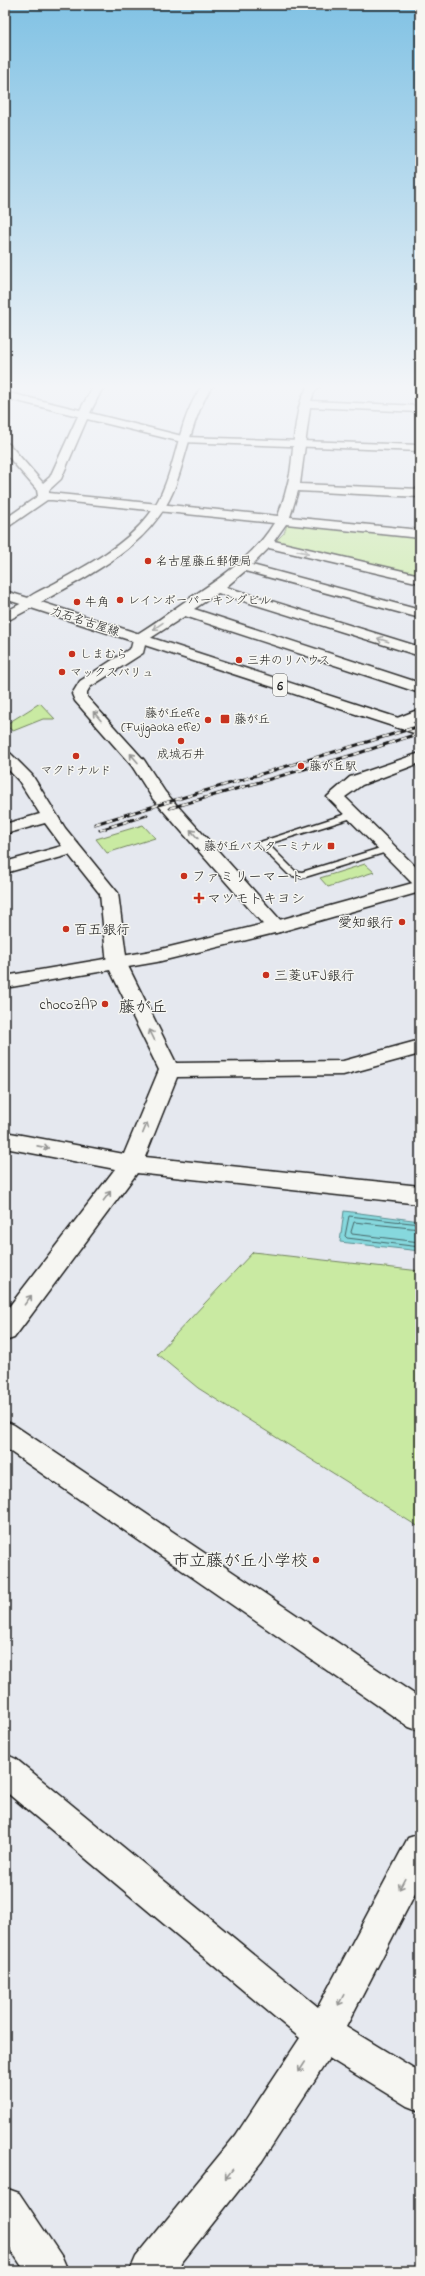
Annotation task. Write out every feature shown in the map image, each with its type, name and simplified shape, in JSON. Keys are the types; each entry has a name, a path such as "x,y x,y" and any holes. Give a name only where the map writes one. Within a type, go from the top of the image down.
{"street":[{"name":"力石名古屋線","path":"30,603 100,562 142,528 161,507 167,491"},
{"path":"276,927 159,795 138,763 80,698 80,689 138,650 139,639 215,588 241,566 265,543 282,520 292,491"},
{"path":"382,491 420,493"},
{"path":"5,525 43,493 420,534"},
{"path":"265,543 420,579"},
{"path":"241,566 420,614"},
{"path":"215,588 420,652"},
{"path":"5,595 30,603"},
{"name":"力石名古屋線","path":"30,603 420,730"},
{"path":"5,618 30,603"},
{"path":"182,610 420,688"},
{"path":"398,723 420,714"},
{"path":"5,757 26,778 50,817 108,893 117,964 169,1070 131,1164 5,1331"},
{"path":"420,758 356,781 334,797 420,881"},
{"path":"5,829 50,817"},
{"path":"5,868 73,848"},
{"path":"5,982 117,964 276,927 420,886"},
{"path":"169,1070 343,1068 420,1047"},
{"path":"5,1140 131,1164 420,1195"},
{"path":"5,1433 420,1716"},
{"path":"5,1770 323,2034 420,2093"},
{"path":"150,2271 249,2148 323,2034 420,1850"},
{"path":"5,2207 48,2271"}],"lane":[{"path":"352,815 262,843 292,873 302,875 387,849"}],"green space":[{"path":"294,523 420,537 420,576 279,543 277,540 284,533 287,525"},
{"path":"40,703 55,719 43,719 13,731 5,725"},
{"path":"143,825 155,838 107,853 96,839"},
{"path":"365,864 374,872 328,887 320,878"},
{"path":"253,1252 420,1271 420,1521 417,1526 198,1388 157,1354"}],"water":[{"path":"344,1211 420,1221 420,1251 340,1242"}],"railway":[{"path":"95,824 420,726"},
{"path":"170,808 356,754 420,733"},
{"path":"100,830 147,815"}],"place":[{"name":"名古屋藤丘郵便局","path":"148,561"},
{"name":"レインボーパーキングビル","path":"120,600"},
{"name":"牛角","path":"77,602"},
{"name":"しまむら","path":"72,654"},
{"name":"三井のリハウス","path":"239,660"},
{"name":"マックスバリュ","path":"62,672"},
{"name":"藤が丘","path":"225,719"},
{"name":"藤が丘effe (Fujigaoka effe)","path":"208,720"},
{"name":"成城石井","path":"181,741"},
{"name":"マクドナルド","path":"76,756"},
{"name":"藤が丘駅","path":"301,766"},
{"name":"藤が丘バスターミナル","path":"331,846"},
{"name":"ファミリーマート","path":"184,876"},
{"name":"マツモトキヨシ","path":"199,898"},
{"name":"愛知銀行","path":"402,922"},
{"name":"百五銀行","path":"66,929"},
{"name":"三菱UFJ銀行","path":"266,975"},
{"name":"chocoZAP","path":"105,1004"},
{"name":"市立藤が丘小学校","path":"316,1560"}],"district":[{"name":"藤が丘","path":"143,1006"}]}
